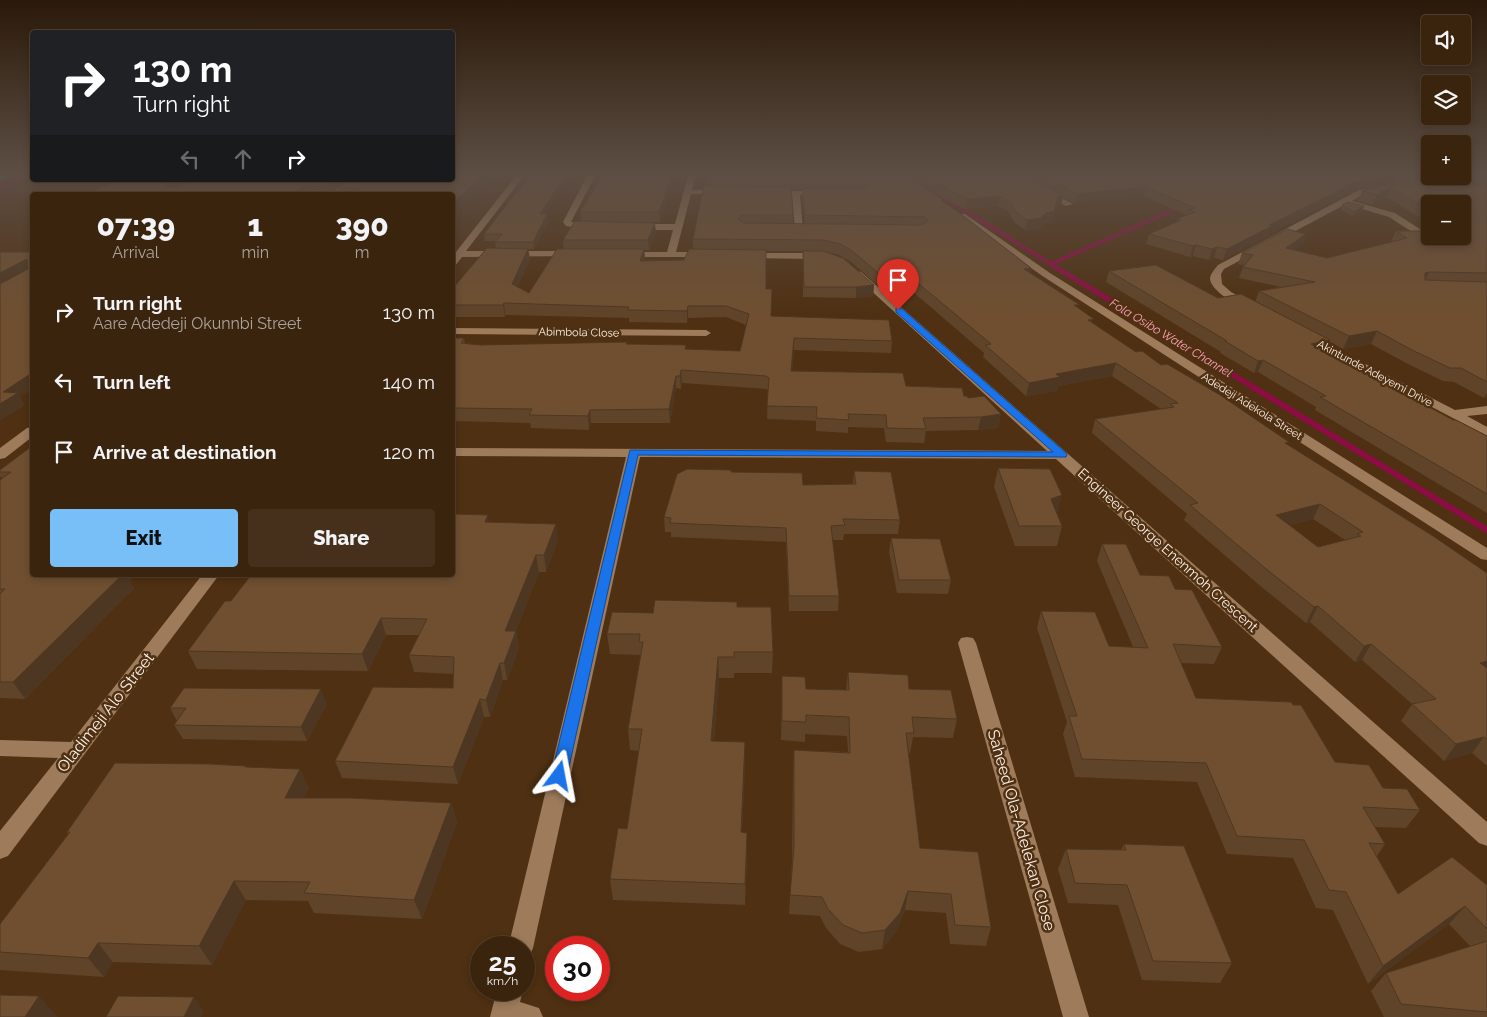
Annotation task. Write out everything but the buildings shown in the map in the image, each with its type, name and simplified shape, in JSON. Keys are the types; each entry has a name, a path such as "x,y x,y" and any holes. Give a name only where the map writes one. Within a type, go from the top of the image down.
{"street":[{"path":"456,259 486,219"},
{"path":"568,219 567,222 569,224 580,227 600,227"},
{"path":"671,255 681,219"},
{"path":"798,219 799,230"},
{"name":"Adedeji Adekola Street","path":"966,219 1047,275 1487,555"},
{"path":"1254,309 1227,294 1217,286 1214,280 1215,273 1221,266 1310,219"},
{"path":"1399,219 1421,234"},
{"path":"629,227 679,228"},
{"path":"456,259 585,254"},
{"name":"Engineer George Enenmoh Crescent","path":"614,254 823,256 841,261 1062,455 1487,836"},
{"name":"Abimbola Close","path":"455,331 706,333"},
{"name":"Akintunde Adeyemi Drive","path":"1297,332 1487,432"},
{"path":"1453,414 1487,410"},
{"path":"0,455 30,432"},
{"path":"455,452 1062,455"},
{"path":"523,936 634,452"},
{"name":"Oladimeji Alo Street","path":"0,850 209,577"},
{"name":"Saheed Ola-Adelekan Close","path":"967,643 1076,1017"},
{"path":"0,748 76,750"}],"waterway":[{"path":"979,219 1051,264"},
{"name":"Fola Osibo Water Channel","path":"1051,264 1152,219"},
{"name":"Fola Osibo Water Channel","path":"1052,265 1253,387"},
{"name":"Fola Osibo Water Channel","path":"1251,386 1487,530"}],"route":[{"path":"559,776 634,452 1062,455 898,310"}]}
